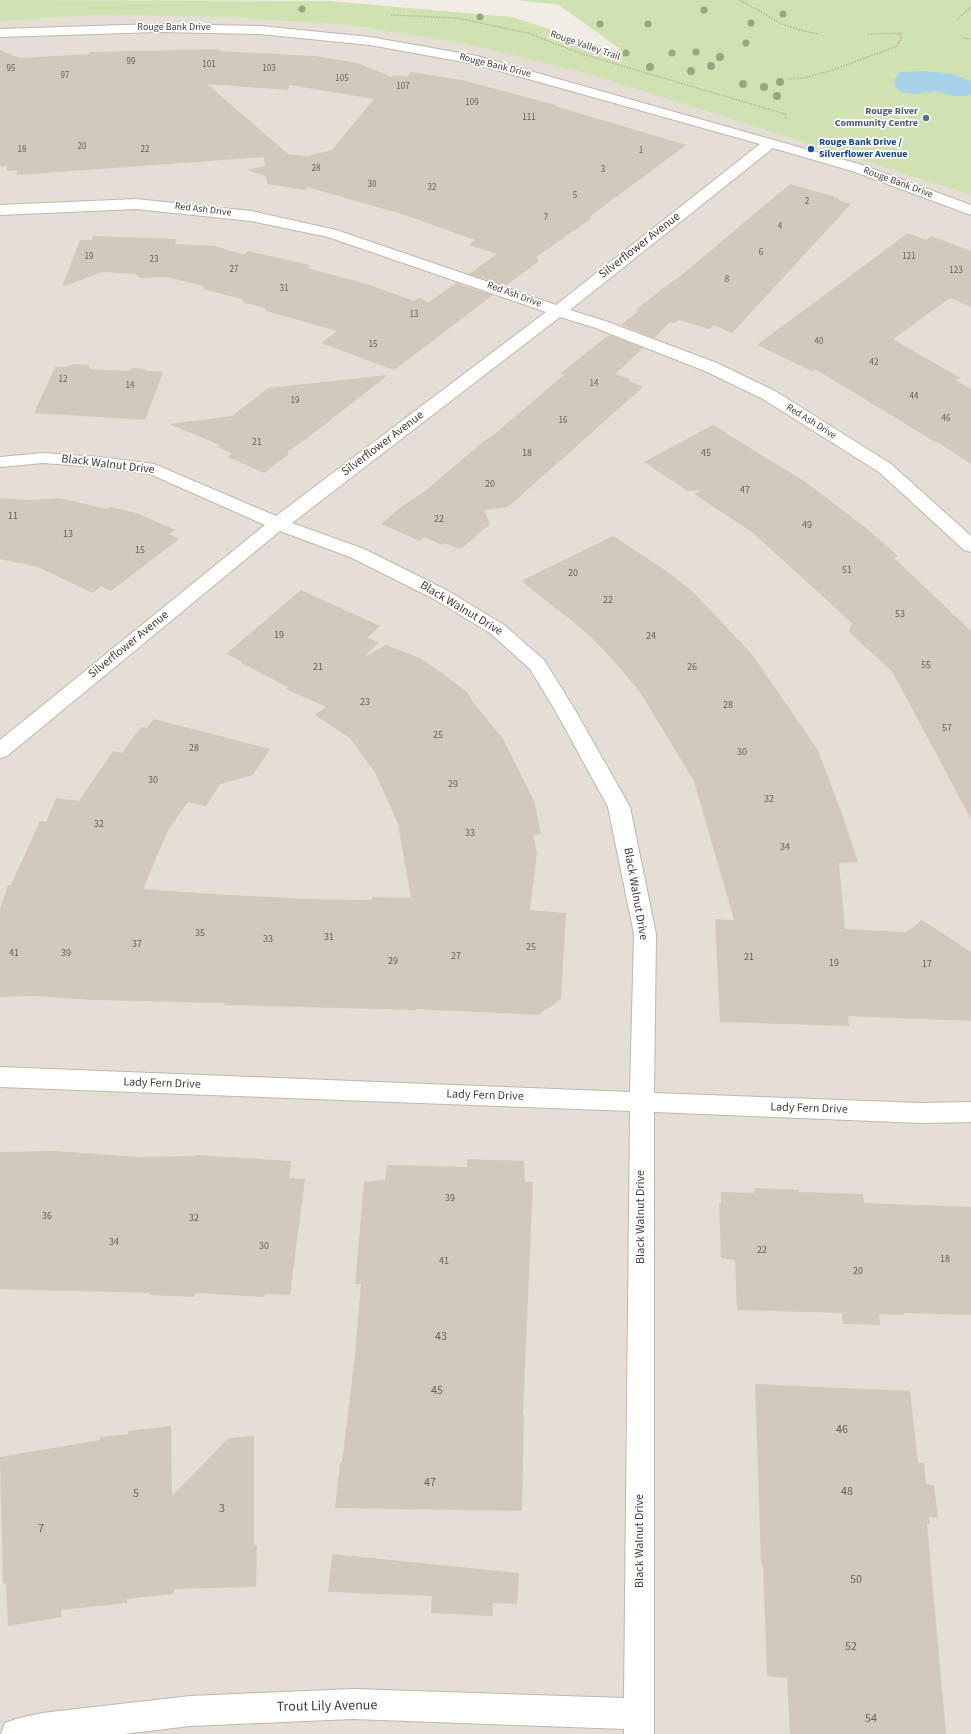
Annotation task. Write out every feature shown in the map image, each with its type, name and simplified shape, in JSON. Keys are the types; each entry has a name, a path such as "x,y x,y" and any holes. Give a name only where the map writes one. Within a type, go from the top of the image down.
{"street":[{"name":"Rouge Bank Drive","path":"0,33 158,28 260,30 370,41 476,60 856,168 971,210"},
{"name":"Silverflower Avenue","path":"0,751 278,524 558,311 771,143"},
{"name":"Red Ash Drive","path":"0,210 136,204 251,216 331,233 474,280 558,311 599,324 711,366 769,395 886,468 971,546"},
{"name":"Black Walnut Drive","path":"0,462 43,458 99,462 154,469 278,524 357,553 442,595 497,628 537,665 565,710 620,807 645,934 642,1102 639,1724"},
{"name":"Lady Fern Drive","path":"0,1077 921,1113 971,1112"},
{"name":"Trout Lily Avenue","path":"16,1734 42,1728 190,1711 353,1704 639,1724"}],"path":[{"path":"740,0 782,24 803,31 819,34"},
{"path":"957,20 971,7"},
{"name":"Rouge Valley Trail","path":"390,15 457,18 528,33 582,54 785,114 786,120"},
{"path":"868,34 904,33"},
{"path":"788,79 804,78 830,71 897,46 901,38 899,34"},
{"path":"964,38 971,39"}],"shaded area":[{"path":"101,15 224,17 348,25 462,43 592,75 971,195 971,1734 0,1734 0,21"}],"green space":[{"path":"0,0 329,1 512,17 617,51 620,48 559,5 516,0 971,0 971,195 592,75 462,43 348,25 224,17 101,15 0,21"}],"water":[{"path":"924,71 952,74 971,81 971,94 967,96 954,96 934,91 916,94 901,92 896,87 894,80 900,72"}],"building":[{"path":"220,49 219,51 314,56 357,63 392,77 393,75 407,77 411,72 462,80 556,105 555,106 686,145 589,217 592,218 536,257 539,261 505,286 469,274 497,254 469,245 475,240 405,215 307,187 305,190 267,184 266,176 247,170 265,166 264,157 17,175 17,170 6,171 7,166 0,166 0,50 19,58 89,54 89,52","holes":["207,84 288,90 290,85 374,99 332,150 307,156 288,154"]},
{"path":"790,184 839,198 838,200 851,204 732,333 714,325 709,329 679,320 674,323 670,322 654,338 621,325 639,311 636,310 678,278"},
{"path":"908,233 926,240 931,236 971,251 971,307 950,298 893,339 960,378 955,380 971,389 971,464 938,442 937,443 815,369 812,371 757,345"},
{"path":"93,236 176,239 175,244 215,246 244,255 248,251 310,265 307,268 364,283 414,301 419,298 429,302 456,283 493,295 394,370 321,343 337,331 266,311 265,308 242,302 244,300 204,289 203,286 167,277 140,278 136,274 102,272 62,287 80,240 92,240"},
{"path":"609,335 643,348 615,374 630,379 629,381 643,387 508,507 484,510 490,524 469,542 460,549 444,543 442,545 424,537 420,541 381,524 405,504 425,491 489,437 490,438 564,375 561,373"},
{"path":"74,364 88,365 91,369 127,371 133,368 163,372 145,420 34,413 55,367 67,367"},
{"path":"388,375 287,452 289,454 264,473 228,457 232,453 217,447 220,445 169,424 232,416 268,388"},
{"path":"713,425 807,483 866,528 898,556 894,558 971,631 971,819 892,671 849,632 852,623 752,532 694,494 702,490 688,491 644,462"},
{"path":"0,498 30,500 59,498 107,509 110,507 137,513 175,530 169,534 179,539 111,591 101,586 93,593 38,567 0,559"},
{"path":"613,536 662,568 691,590 751,653 818,750 858,862 839,863 845,929 907,932 922,920 971,952 971,1021 848,1016 849,1026 720,1022 715,919 734,920 694,781 640,692 619,667 596,642 576,624 521,581"},
{"path":"301,590 380,626 367,638 379,642 364,657 386,645 420,658 467,692 473,702 503,739 534,801 541,834 533,835 537,853 530,910 566,913 561,999 538,1015 417,1009 224,1005 225,1003 94,1000 35,996 0,997 0,909 8,885 11,885 40,821 46,822 56,798 79,801 113,751 122,753 141,727 147,728 154,719 270,749 253,775 220,784 206,806 188,802 168,830 143,889 307,899 372,900 372,897 411,898 398,824 376,774 350,738 315,715 326,707 286,689 288,687 226,654"},
{"path":"55,1151 138,1157 195,1155 291,1161 289,1178 305,1179 290,1295 265,1294 264,1297 195,1293 194,1297 150,1295 150,1293 0,1289 0,1152"},
{"path":"467,1159 524,1161 525,1182 533,1182 523,1414 522,1511 335,1508 355,1355 361,1284 355,1284 364,1182 385,1180 387,1165 467,1167"},
{"path":"755,1188 799,1190 799,1192 863,1194 864,1203 971,1207 971,1315 904,1313 904,1315 879,1314 880,1325 843,1324 842,1313 737,1310 735,1260 721,1258 719,1203 721,1203 721,1192 754,1193"},
{"path":"755,1384 910,1391 918,1463 924,1463 926,1484 934,1485 938,1518 929,1517 930,1524 927,1524 946,1734 790,1734 787,1678 767,1676 763,1565 761,1564"},
{"path":"171,1426 172,1496 229,1438 254,1436 254,1545 257,1546 256,1587 174,1589 174,1594 127,1599 127,1603 61,1610 62,1617 8,1626 6,1583 3,1584 0,1457 100,1440 100,1437 128,1434 128,1431"},
{"path":"332,1554 519,1573 517,1604 493,1603 493,1616 431,1613 432,1596 328,1592"}],"place":[{"name":"Rouge River Community Centre","path":"926,118"},
{"name":"Rouge Bank Drive / Silverflower Avenue","path":"811,149"}]}
